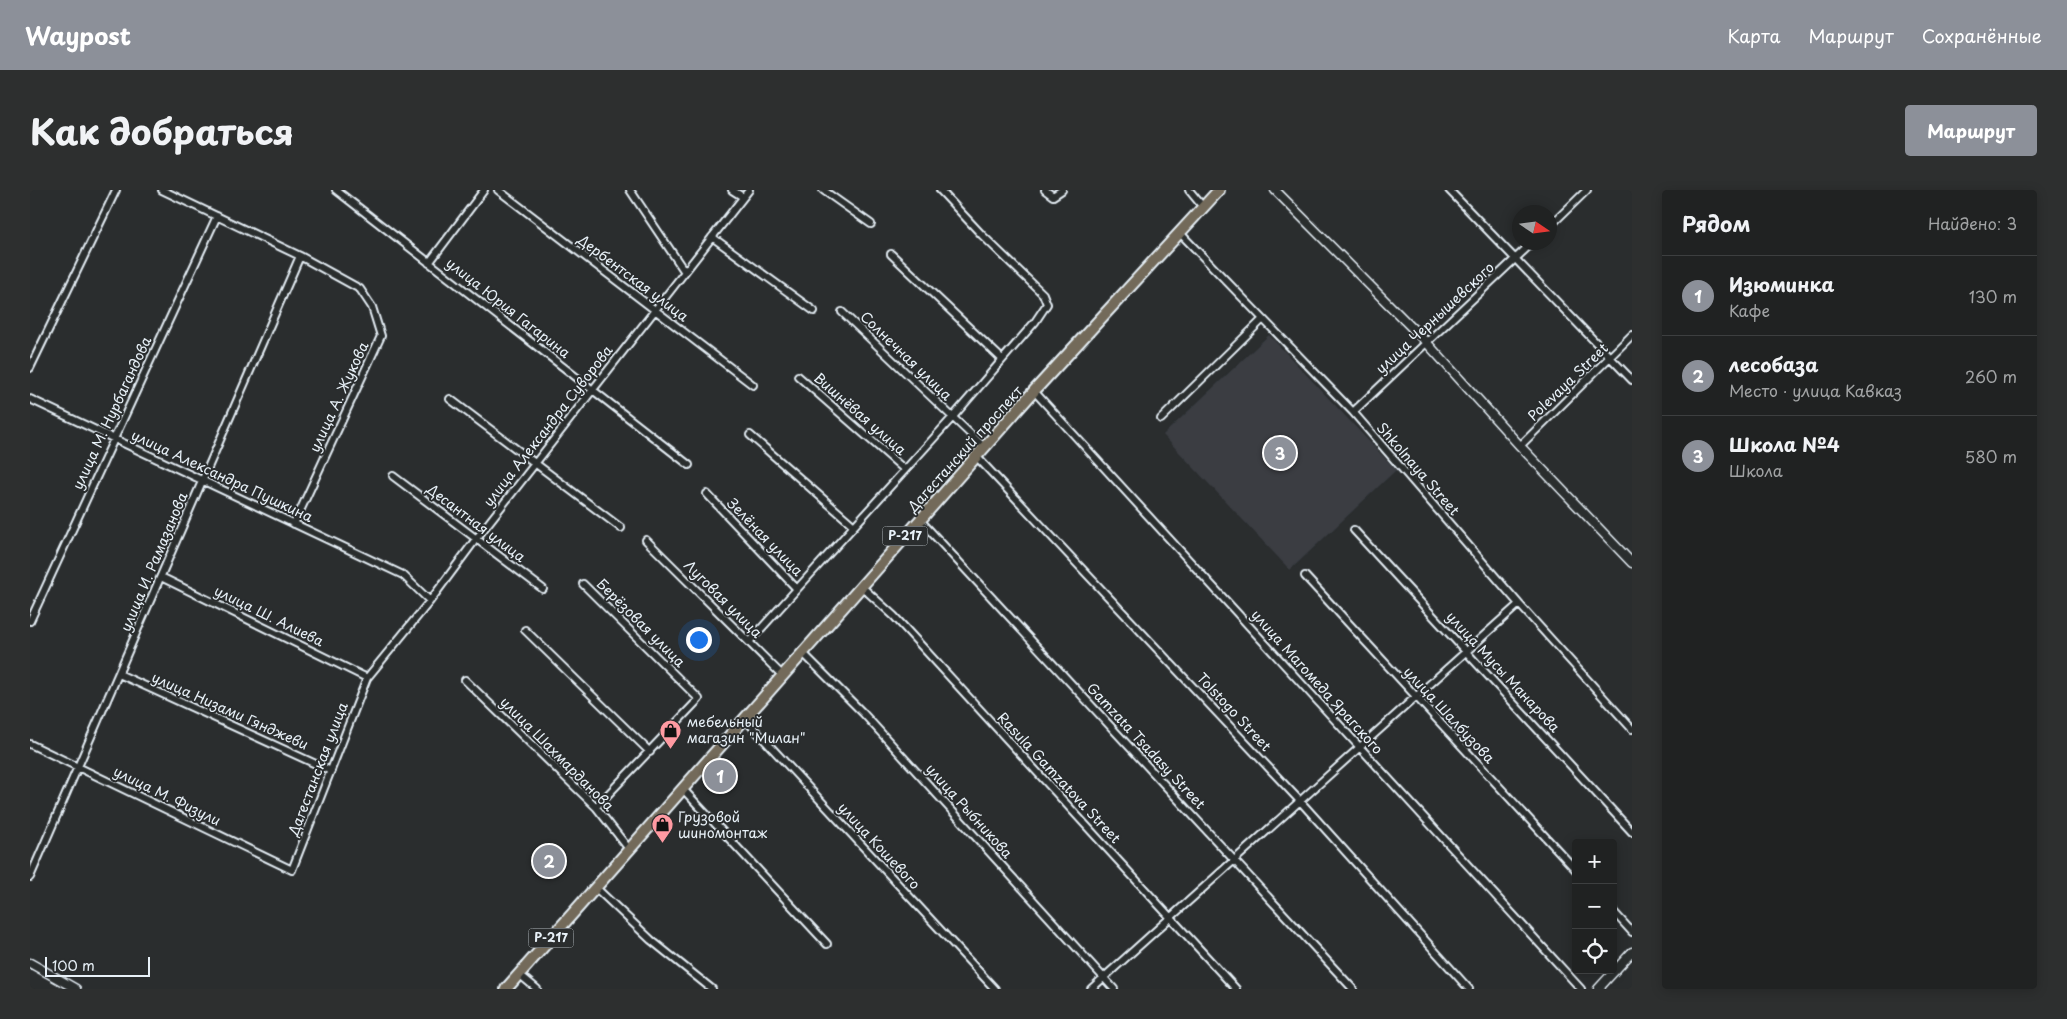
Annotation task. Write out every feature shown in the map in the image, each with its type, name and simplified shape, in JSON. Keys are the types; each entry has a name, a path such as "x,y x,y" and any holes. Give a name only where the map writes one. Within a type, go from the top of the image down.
{"highway":[{"name":"Дагестанский проспект","path":"596,887 1034,391 1219,190"},
{"name":"Р-217","path":"506,989 596,887"}],"street":[{"path":"30,368 116,190"},
{"name":"улица А. Жукова","path":"162,190 300,256 360,289 372,307 381,336 294,524"},
{"name":"улица Юрия Гагарина","path":"336,190 689,465"},
{"path":"429,263 484,190"},
{"name":"Дербентская улица","path":"498,190 753,385"},
{"path":"630,190 685,272"},
{"path":"732,190 743,197"},
{"name":"улица Александра Суворова","path":"367,678 430,601 476,538 749,190"},
{"path":"823,190 871,224"},
{"path":"797,589 952,418 1035,322 1047,304 1043,294 982,236 940,190"},
{"path":"1045,190 1053,196 1062,190"},
{"path":"1189,190 1203,207"},
{"path":"1275,190 1427,343 1520,446 1632,563"},
{"path":"1449,190 1632,380"},
{"path":"1557,219 1586,190"},
{"name":"улица М. Нурбагандова","path":"30,621 217,216"},
{"name":"Shkolnaya Street","path":"1179,232 1352,412 1518,604 1632,729"},
{"path":"712,237 814,311"},
{"name":"улица Чернышевского","path":"1352,412 1525,250"},
{"path":"890,254 1002,359"},
{"name":"улица И. Рамазанова","path":"30,878 300,256"},
{"name":"Солнечная улица","path":"842,312 984,447"},
{"path":"1161,419 1263,319"},
{"name":"Polevaya Street","path":"1520,446 1611,358 1632,335"},
{"name":"Вишнёвая улица","path":"798,376 905,470"},
{"name":"улица Магомеда Ярагского","path":"1034,391 1580,989"},
{"name":"улица Александра Пушкина","path":"30,398 403,575 430,601"},
{"path":"450,399 620,528"},
{"path":"750,435 853,525"},
{"name":"Tolstogo Street","path":"976,456 1300,800 1469,989"},
{"name":"Десантная улица","path":"393,476 543,589"},
{"name":"Зелёная улица","path":"706,494 797,589 749,642"},
{"name":"Gamzata Tsadasy Street","path":"920,520 1353,989"},
{"name":"улица Мусы Манарова","path":"1354,530 1467,650 1632,832"},
{"name":"Луговая улица","path":"646,540 783,676"},
{"name":"улица Шалбузова","path":"1305,576 1572,866"},
{"name":"улица Ш. Алиева","path":"161,578 367,678"},
{"name":"Берёзовая улица","path":"584,584 699,699 650,752"},
{"name":"Rasula Gamzatova Street","path":"862,587 894,616 1236,989"},
{"path":"1091,989 1518,604"},
{"path":"525,630 650,752 596,807"},
{"name":"улица Рыбникова","path":"803,653 870,720 1114,989"},
{"name":"улица Низами Гянджеви","path":"119,674 331,771"},
{"name":"Дагестанская улица","path":"292,870 367,678"},
{"name":"улица Шахмарданова","path":"465,680 596,807 629,849"},
{"name":"улица Кошевого","path":"745,718 995,989"},
{"name":"улица М. Физули","path":"30,744 292,870"},
{"path":"682,788 827,944"},
{"path":"596,887 651,940 712,989"},
{"path":"1617,915 1632,932"},
{"path":"1598,989 1632,952"},
{"path":"30,963 76,989"},
{"path":"519,974 537,989"}],"shaded area":[{"path":"1269,335 1396,470 1290,570 1163,435"}],"place":[{"name":"Школа №4","path":"1280,453"},
{"name":"мебельный магазин \"Милан\"","path":"671,749"},
{"name":"Изюминка","path":"720,776"},
{"name":"Грузовой шиномонтаж","path":"662,844"},
{"name":"лесобаза","path":"549,861"}]}
